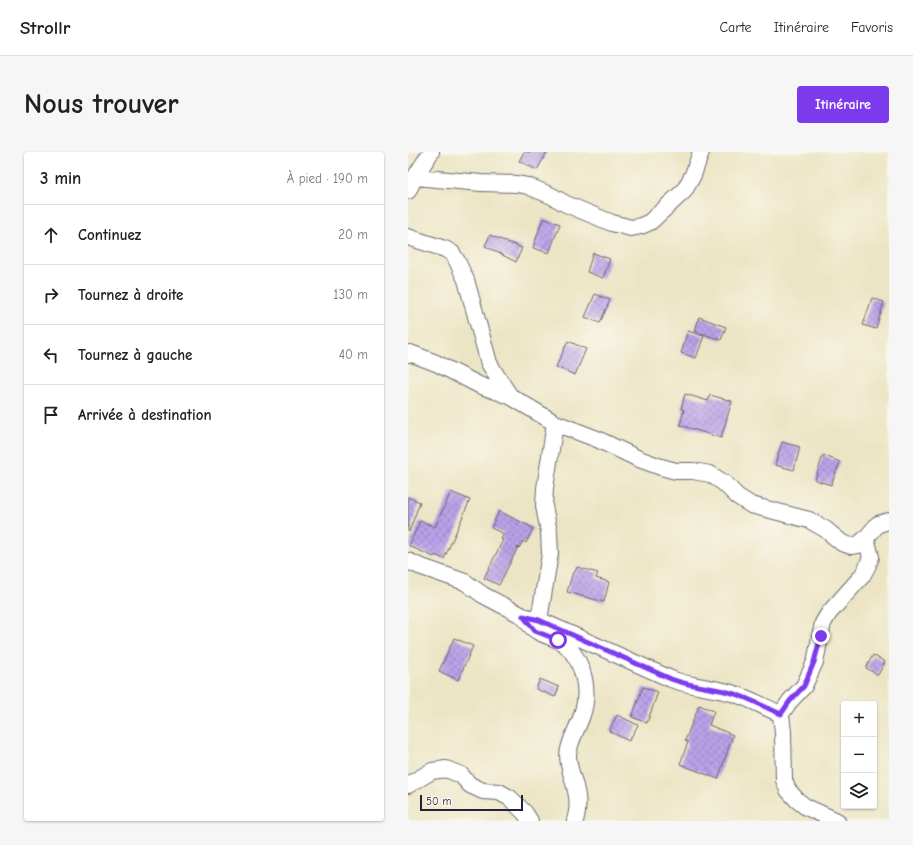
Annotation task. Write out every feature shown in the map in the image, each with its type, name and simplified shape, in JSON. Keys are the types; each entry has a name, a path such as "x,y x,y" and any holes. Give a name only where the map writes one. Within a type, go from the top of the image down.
{"street":[{"path":"411,184 431,152"},
{"path":"411,184 481,183 517,184 528,186 612,223 631,228 650,222 684,191 694,175 701,152"},
{"path":"408,237 445,249 452,253 466,280 489,363 510,396"},
{"path":"409,353 436,363 479,385 510,396 555,423 597,439 639,459 676,471 693,471 710,474 724,483 737,496 750,505 809,520 825,529 842,543 851,546 858,545 878,524 889,521"},
{"path":"539,620 550,554 549,532 544,506 544,488 555,423"},
{"path":"837,821 806,807 788,790 784,780 781,714 790,701 804,686 814,662 823,623 829,613 862,576 867,567 871,557 866,538"},
{"path":"408,560 418,566 465,582 483,595 523,616 539,620 680,683 718,689 736,694 781,714"},
{"path":"523,616 535,631 558,640 567,646 580,663 582,670 585,685 584,706 568,754 568,765 578,796 578,812 575,821"},
{"path":"408,785 432,771 446,769 461,775 470,785 483,791 499,792 510,798 525,812 530,821"}],"building":[{"path":"524,152 547,152 537,170 519,161"},
{"path":"543,218 560,224 549,253 533,248"},
{"path":"490,235 522,248 516,262 485,246"},
{"path":"593,253 610,259 603,278 587,272"},
{"path":"595,294 610,300 600,323 585,317"},
{"path":"872,298 884,302 876,329 863,325"},
{"path":"699,317 726,327 721,340 695,331"},
{"path":"688,331 704,336 696,358 681,353"},
{"path":"568,341 586,349 575,375 556,367"},
{"path":"685,394 708,401 710,395 732,401 721,438 680,425 684,410 681,409"},
{"path":"782,442 800,447 794,470 775,465"},
{"path":"823,455 840,462 831,485 815,480"},
{"path":"451,492 470,500 444,559 435,555 434,557 409,546 420,521 435,527"},
{"path":"408,497 420,502 409,532 408,531"},
{"path":"499,511 533,528 526,543 523,541 519,548 518,547 499,585 484,578 503,540 501,539 504,534 491,528"},
{"path":"577,567 598,573 596,578 609,582 604,602 567,592 573,572 575,572"},
{"path":"454,638 473,646 458,680 439,671"},
{"path":"873,655 885,662 878,675 866,668"},
{"path":"540,679 559,687 555,697 536,689"},
{"path":"643,687 658,692 647,723 632,717"},
{"path":"699,705 714,711 709,725 733,735 718,779 680,764 688,742 685,741"},
{"path":"617,715 638,725 629,741 609,731"}],"route":[{"path":"558,640 535,631 523,616 539,620 680,683 718,689 736,694 781,714 790,701 804,686 814,662 821,636"}]}
